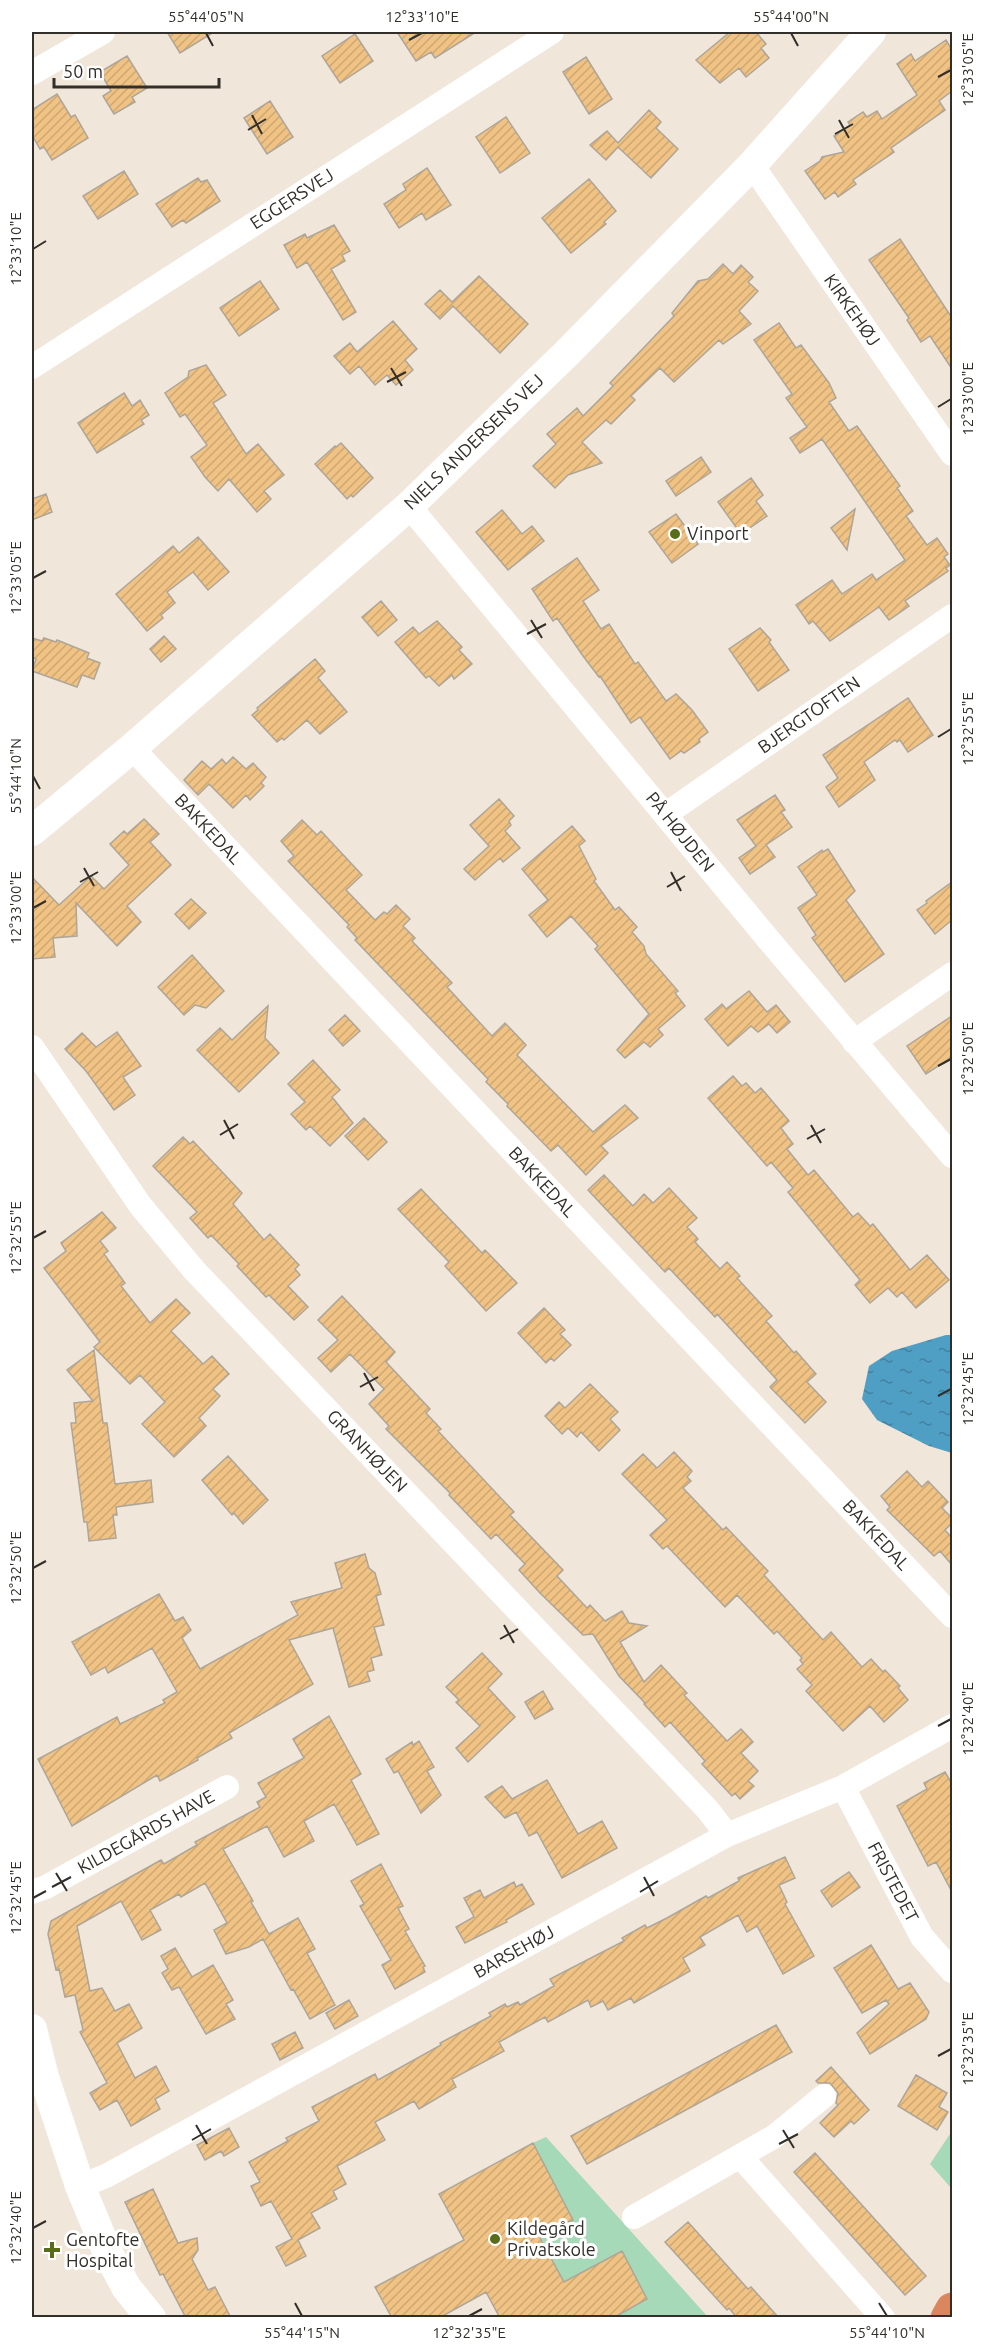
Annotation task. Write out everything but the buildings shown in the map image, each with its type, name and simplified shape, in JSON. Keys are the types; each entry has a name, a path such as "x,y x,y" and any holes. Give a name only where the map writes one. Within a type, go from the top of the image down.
{"highway":[{"path":"945,2318 952,2309"}],"street":[{"path":"32,73 103,32"},
{"name":"EGGERSVEJ","path":"32,367 552,32"},
{"name":"NIELS ANDERSENS VEJ","path":"36,829 409,506 567,353 752,165 871,32"},
{"name":"KIRKEHØJ","path":"752,165 952,454"},
{"name":"PÅ HØJDEN","path":"409,506 854,1042 952,1156"},
{"name":"BJERGTOFTEN","path":"666,814 952,616"},
{"name":"BAKKEDAL","path":"132,748 952,1616"},
{"path":"854,1042 952,974"},
{"name":"GRANHØJEN","path":"32,1047 140,1205 194,1270 708,1810 727,1835"},
{"name":"BARSEHØJ","path":"80,2186 106,2176 727,1835 843,1787 952,1726"},
{"name":"FRISTEDET","path":"843,1787 922,1937 952,1971"},
{"name":"KILDEGÅRDS HAVE","path":"32,1892 46,1887 227,1788"},
{"path":"32,2029 44,2077 80,2186 107,2251 126,2287 151,2318"},
{"path":"634,2217 775,2136 824,2096"},
{"path":"740,2156 883,2318"},
{"path":"126,2287 132,2318"},
{"path":"945,2318 952,2299"}],"green space":[{"path":"952,2131 952,2189 930,2164"},
{"path":"546,2137 708,2317 613,2317 647,2299 622,2252 573,2300 530,2218 547,2172 533,2143"}],"water":[{"path":"952,1335 952,1453 929,1446 877,1420 862,1399 869,1366 892,1351"}],"place":[{"name":"Vinport","path":"675,534"},
{"name":"Kildegård Privatskole","path":"495,2239"},
{"name":"Gentofte Hospital","path":"52,2250"}]}
